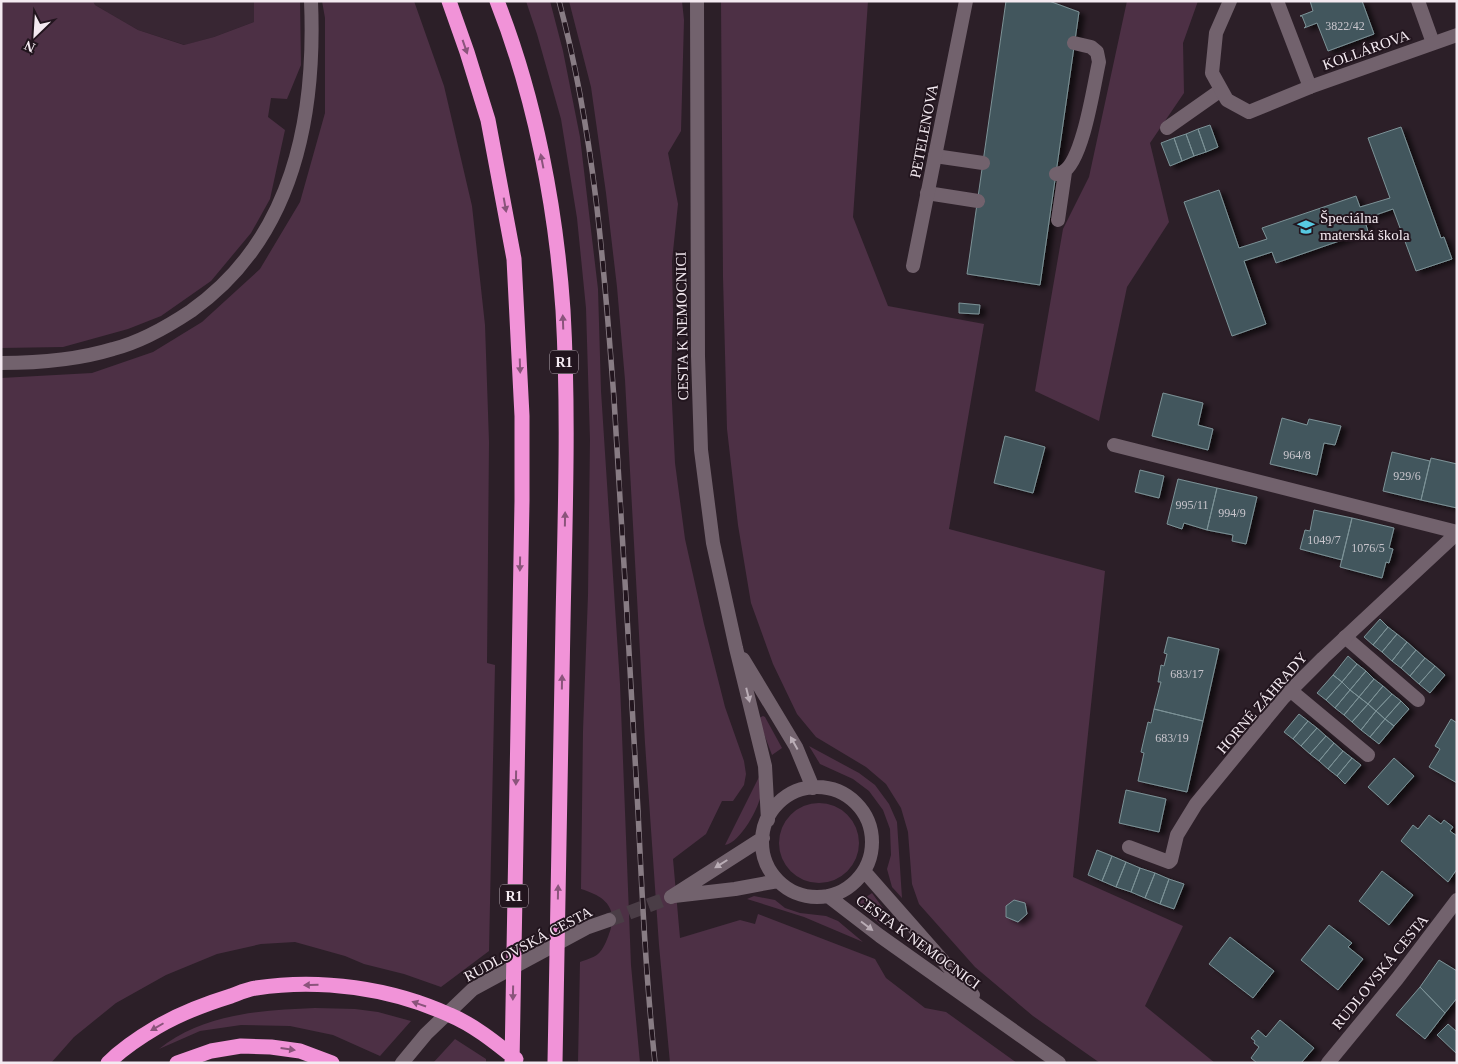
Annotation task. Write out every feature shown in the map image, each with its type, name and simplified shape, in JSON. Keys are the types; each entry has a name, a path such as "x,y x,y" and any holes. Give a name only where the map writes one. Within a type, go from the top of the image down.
{"highway":[{"name":"R1","path":"449,1 488,120 514,258 522,416 512,1063"},
{"name":"R1","path":"497,1 524,83 542,157 554,232 563,310 566,497 555,1063"},
{"path":"108,1063 146,1034 180,1014 255,988 330,984 413,1002 451,1015 494,1041 520,1063"},
{"path":"177,1063 211,1051 241,1046 271,1047 300,1051 332,1063"}],"street":[{"path":"1,363 33,363 72,358 114,349 142,339 173,323 205,301 235,272 256,247 276,213 290,179 309,91 313,41 311,1"},
{"name":"CESTA K NEMOCNICI","path":"697,1 698,356 701,450 713,543 765,766 768,820"},
{"name":"PETELENOVA","path":"913,266 966,1"},
{"name":"KOLLÁROVA","path":"1230,1 1216,33 1212,73 1227,100 1248,112 1310,87 1457,35"},
{"name":"KOLLÁROVA","path":"1277,1 1310,87"},
{"name":"KOLLÁROVA","path":"1418,1 1433,43"},
{"path":"1058,220 1060,173 1072,162 1086,126 1099,62 1097,52 1091,47 1074,43"},
{"path":"1167,128 1221,90"},
{"path":"935,156 983,163"},
{"path":"928,194 978,201"},
{"name":"HORNÉ ZÁHRADY","path":"1114,445 1457,533"},
{"name":"HORNÉ ZÁHRADY","path":"1129,847 1169,862 1177,835 1196,804 1290,690 1457,533"},
{"path":"1345,637 1418,700"},
{"name":"CESTA K NEMOCNICI","path":"736,648 796,747 813,788"},
{"path":"1290,690 1368,755"},
{"name":"CESTA K NEMOCNICI","path":"813,788 826,788 844,794 854,801 862,811 870,828 872,840 870,859 864,871 849,887 839,893 828,896 814,897 801,895 789,889 778,880 766,861 763,838 768,820 775,808 785,798 797,792 813,788"},
{"path":"763,838 671,896 735,889 778,880"},
{"name":"CESTA K NEMOCNICI","path":"864,871 988,1013"},
{"name":"CESTA K NEMOCNICI","path":"828,896 880,936 1059,1063"},
{"name":"RUDLOVSKÁ CESTA","path":"1328,1063 1397,979 1457,900"},
{"name":"RUDLOVSKÁ CESTA","path":"402,1063 426,1034 473,989 586,928 609,920"}],"shaded area":[{"path":"1,1 93,1 95,5 138,30 184,45 214,37 254,22 254,1 300,1 301,65 287,99 271,98 268,117 285,130 270,199 251,233 211,281 161,316 128,329 63,347 1,348"},
{"path":"93,1 254,1 254,22 214,37 185,45 138,30 95,5"},
{"path":"322,1 414,1 444,86 472,206 485,325 489,442 487,663 495,665 489,951 441,987 404,974 364,964 345,956 295,942 261,944 217,954 166,975 116,1003 74,1037 51,1063 1,1063 1,378 92,373 153,352 202,322 260,269 300,202 325,113 325,18"},
{"path":"526,1 550,1 563,51 580,137 598,289 601,391 620,684 631,965 640,1063 578,1063 580,962 594,957 602,950 612,925 611,910 603,899 581,889 590,440 586,308 577,218 561,119"},
{"path":"569,1 682,1 684,20 681,131 668,153 678,204 672,261 671,383 675,463 685,539 704,624 725,707 744,761 746,774 744,785 733,801 722,801 706,834 673,859 680,938 740,920 755,924 758,914 875,959 886,978 925,1008 946,1012 1017,1063 670,1063 659,945 645,743 625,380 617,287 591,87"},
{"path":"721,1 868,1 853,217 888,306 984,324 949,529 1105,571 1073,877 1183,926 1145,1006 1215,1063 1100,1063 1033,1016 975,967 919,904 912,884 908,832 901,808 886,784 866,767 816,737 797,714 773,664 751,603 738,525 727,429 723,277"},
{"path":"1127,1 1198,1 1183,43 1184,93 1150,143 1169,222 1127,287 1099,421 1035,391 1063,229 1089,177"},
{"path":"763,716 782,748 772,755 759,721 759,718"},
{"path":"809,746 859,773 875,785 889,804 897,822 902,898 892,887 887,869 891,855 890,829 883,810 869,791 853,779 820,764"},
{"path":"759,777 761,793 753,815 737,838 725,845"},
{"path":"819,803 834,806 847,815 856,828 859,843 856,858 847,871 834,880 819,883 804,880 791,871 782,858 779,843 782,828 791,815 804,806"},
{"path":"872,893 888,915 880,924 856,904"},
{"path":"754,896 775,900 785,908 800,913 826,916 838,921 863,942 804,917 747,899"},
{"path":"355,1009 378,1012 411,1021 380,1056 333,1035 290,1026 241,1025 200,1031 159,1049 176,1037 213,1021 274,1010"},
{"path":"455,1039 486,1059 486,1063 433,1063"}],"building":[{"path":"1006,1 1049,1 1079,12 1040,285 967,274"},
{"path":"1310,1 1362,1 1374,34 1328,51 1317,23 1304,28 1306,26 1302,16 1300,16 1313,11"},
{"path":"1210,125 1218,147 1206,152 1198,129"},
{"path":"1401,127 1441,238 1444,237 1452,259 1416,271 1393,209 1364,219 1368,231 1276,263 1272,252 1244,261 1266,324 1232,336 1184,202 1219,190 1239,248 1267,239 1262,228 1356,196 1360,207 1390,198 1368,138"},
{"path":"1198,129 1206,152 1194,156 1186,134"},
{"path":"1186,134 1194,156 1182,161 1174,138"},
{"path":"1174,138 1182,161 1170,166 1161,143"},
{"path":"959,303 980,305 979,314 959,313"},
{"path":"1163,393 1203,403 1198,425 1213,429 1208,450 1152,436"},
{"path":"1282,418 1307,425 1309,419 1341,426 1335,445 1324,443 1317,475 1270,464"},
{"path":"1005,436 1045,447 1033,493 994,483"},
{"path":"1392,452 1430,461 1421,500 1383,491"},
{"path":"1431,458 1457,464 1457,508 1421,500"},
{"path":"1140,470 1164,476 1159,498 1135,492"},
{"path":"1178,479 1217,488 1207,530 1184,523 1182,529 1167,524"},
{"path":"1217,488 1257,497 1246,544 1232,541 1233,535 1207,530"},
{"path":"1314,510 1352,518 1342,560 1300,549 1305,530 1310,531"},
{"path":"1352,518 1394,528 1389,548 1393,549 1389,563 1386,562 1382,578 1340,567"},
{"path":"1380,619 1388,627 1373,645 1364,637"},
{"path":"1388,627 1397,634 1382,652 1373,645"},
{"path":"1397,634 1407,642 1392,661 1382,652"},
{"path":"1168,637 1219,649 1203,721 1154,709 1161,682 1158,682 1161,665 1164,666 1167,654 1164,653"},
{"path":"1407,642 1416,650 1401,668 1392,661"},
{"path":"1416,650 1425,658 1410,676 1401,668"},
{"path":"1348,656 1357,664 1342,682 1333,675"},
{"path":"1425,658 1435,666 1419,684 1410,676"},
{"path":"1357,664 1366,671 1350,690 1342,682"},
{"path":"1435,666 1445,675 1430,693 1419,684"},
{"path":"1366,671 1374,679 1359,697 1350,690"},
{"path":"1333,675 1342,682 1326,700 1317,693"},
{"path":"1374,679 1383,686 1368,704 1359,697"},
{"path":"1342,682 1350,690 1335,708 1326,700"},
{"path":"1383,686 1392,694 1376,711 1368,704"},
{"path":"1350,690 1359,697 1344,715 1335,708"},
{"path":"1392,694 1401,701 1385,719 1376,711"},
{"path":"1359,697 1368,704 1352,722 1344,715"},
{"path":"1401,701 1409,709 1394,726 1385,719"},
{"path":"1368,704 1376,711 1361,730 1352,722"},
{"path":"1154,709 1203,721 1187,792 1138,781 1144,753 1141,752 1148,722 1151,723"},
{"path":"1376,711 1385,719 1370,737 1361,730"},
{"path":"1299,714 1308,721 1293,739 1284,732"},
{"path":"1385,719 1394,726 1379,744 1370,737"},
{"path":"1451,719 1457,723 1457,783 1429,767 1440,749 1435,746"},
{"path":"1308,721 1317,728 1301,746 1293,739"},
{"path":"1317,728 1326,736 1310,754 1301,746"},
{"path":"1326,736 1334,743 1319,761 1310,754"},
{"path":"1334,743 1343,751 1328,769 1319,761"},
{"path":"1343,751 1352,758 1337,776 1328,769"},
{"path":"1352,758 1361,765 1345,784 1337,776"},
{"path":"1394,758 1414,776 1388,805 1368,787"},
{"path":"1126,790 1166,799 1159,832 1119,823"},
{"path":"1429,815 1441,824 1444,820 1453,827 1450,831 1457,836 1457,869 1448,882 1401,841 1413,825 1418,829"},
{"path":"1097,850 1112,856 1102,881 1088,875"},
{"path":"1112,856 1126,862 1116,887 1102,881"},
{"path":"1126,862 1140,868 1131,892 1116,887"},
{"path":"1140,868 1155,873 1145,898 1131,892"},
{"path":"1382,871 1413,895 1389,925 1359,901"},
{"path":"1155,873 1169,879 1160,904 1145,898"},
{"path":"1169,879 1184,884 1174,909 1160,904"},
{"path":"1014,900 1025,903 1027,914 1018,922 1006,917 1006,906"},
{"path":"1329,925 1352,943 1348,947 1363,959 1338,990 1301,960"},
{"path":"1230,937 1274,971 1253,998 1209,964"},
{"path":"1439,960 1457,971 1457,998 1445,1013 1420,987"},
{"path":"1420,987 1445,1013 1425,1039 1396,1015"},
{"path":"1280,1020 1314,1048 1301,1063 1257,1063 1251,1058 1259,1047 1251,1038 1258,1030 1266,1037"},
{"path":"1448,1024 1457,1032 1457,1054 1437,1035"}],"tunnel":[{"path":"609,920 671,897"}],"railway":[{"path":"559,1 571,50 589,149 606,299 614,399 649,1000 655,1063"}],"place":[{"name":"Špeciálna materská škola","path":"1306,227"}]}
